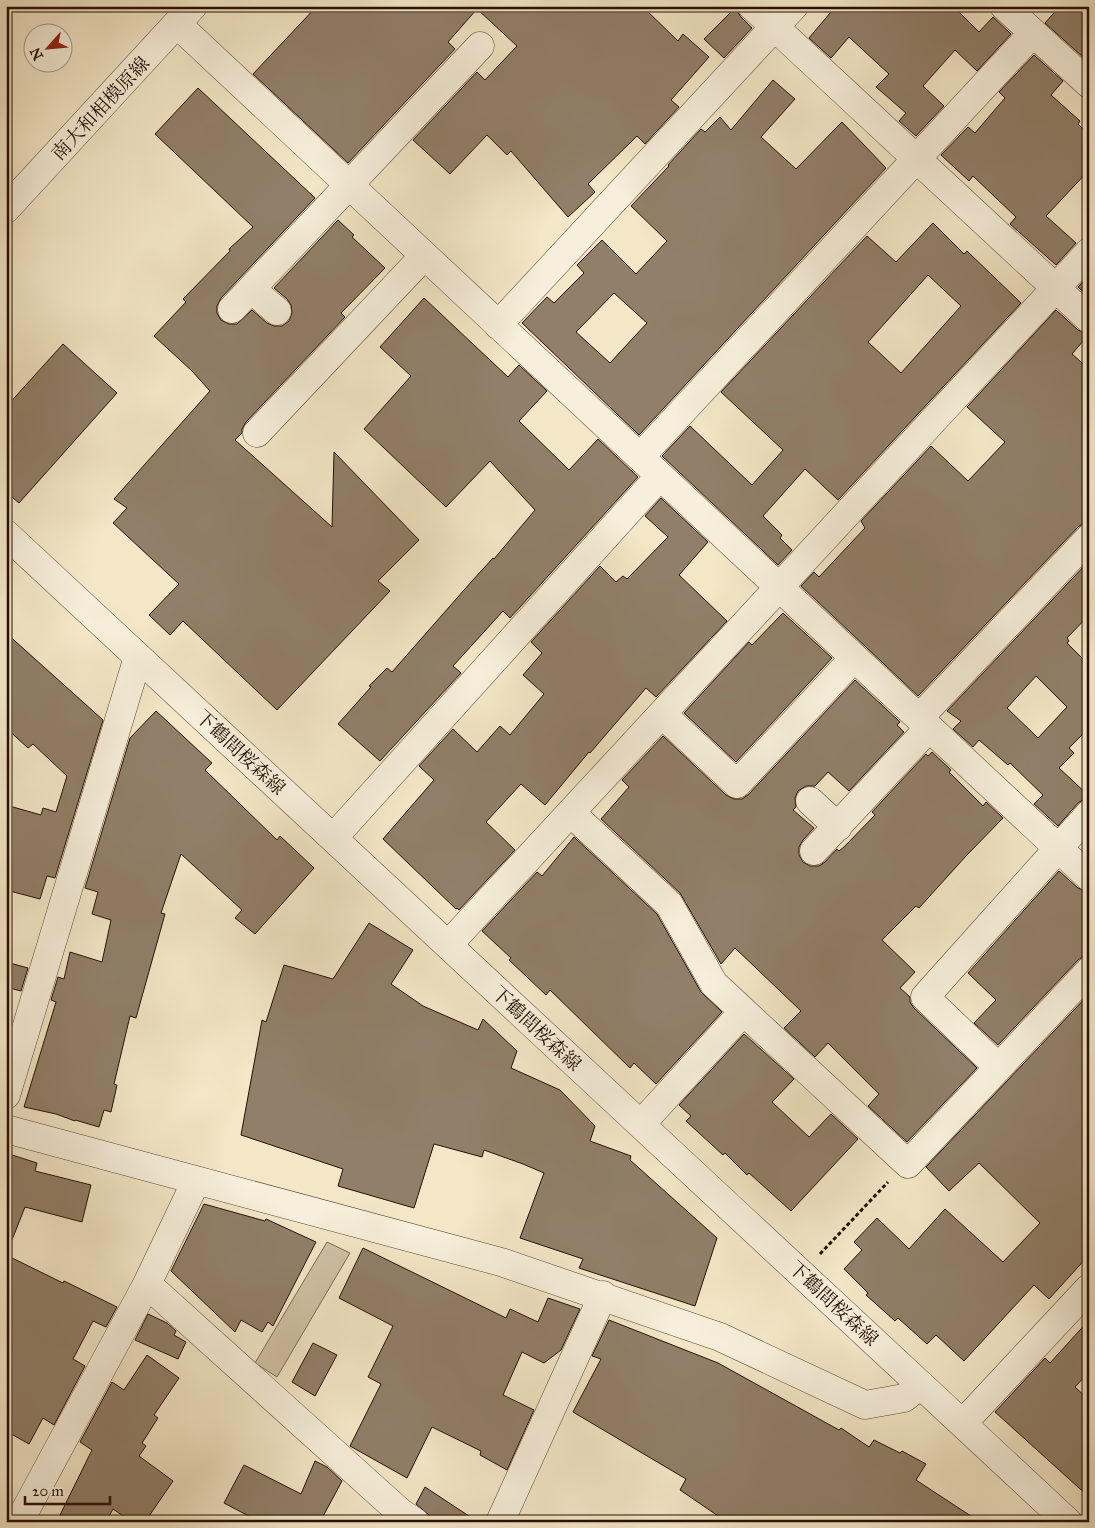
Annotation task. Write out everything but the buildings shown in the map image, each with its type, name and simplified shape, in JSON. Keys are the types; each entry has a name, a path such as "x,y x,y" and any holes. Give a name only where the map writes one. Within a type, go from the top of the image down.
{"street":[{"path":"752,6 1089,319"},
{"path":"498,324 794,6"},
{"path":"1004,6 1089,84"},
{"path":"185,15 349,185 1089,877"},
{"name":"南大和相模原線","path":"6,209 185,15"},
{"path":"640,457 1033,33"},
{"path":"232,308 480,46"},
{"path":"448,945 1089,252"},
{"path":"257,433 424,256"},
{"path":"251,289 277,312"},
{"path":"333,838 660,476"},
{"name":"下鶴間桜森線","path":"6,534 1068,1522"},
{"path":"814,851 838,827 924,723 1089,538"},
{"path":"6,1095 138,657"},
{"path":"662,714 737,784 854,658"},
{"path":"810,801 838,827"},
{"path":"571,813 669,904 714,984 908,1164 1089,972"},
{"path":"998,1068 925,997 1089,814"},
{"path":"641,1124 743,1012"},
{"path":"6,1128 501,1262 720,1336 866,1405 904,1398 922,1385"},
{"path":"19,1522 147,1284 196,1180"},
{"path":"147,1284 400,1512 415,1522"},
{"path":"963,1423 1089,1288"},
{"path":"500,1522 603,1295"}],"path":[{"path":"816,1258 903,1166 908,1164"}],"shaded area":[{"path":"327,1242 350,1253 277,1377 255,1363"}]}
